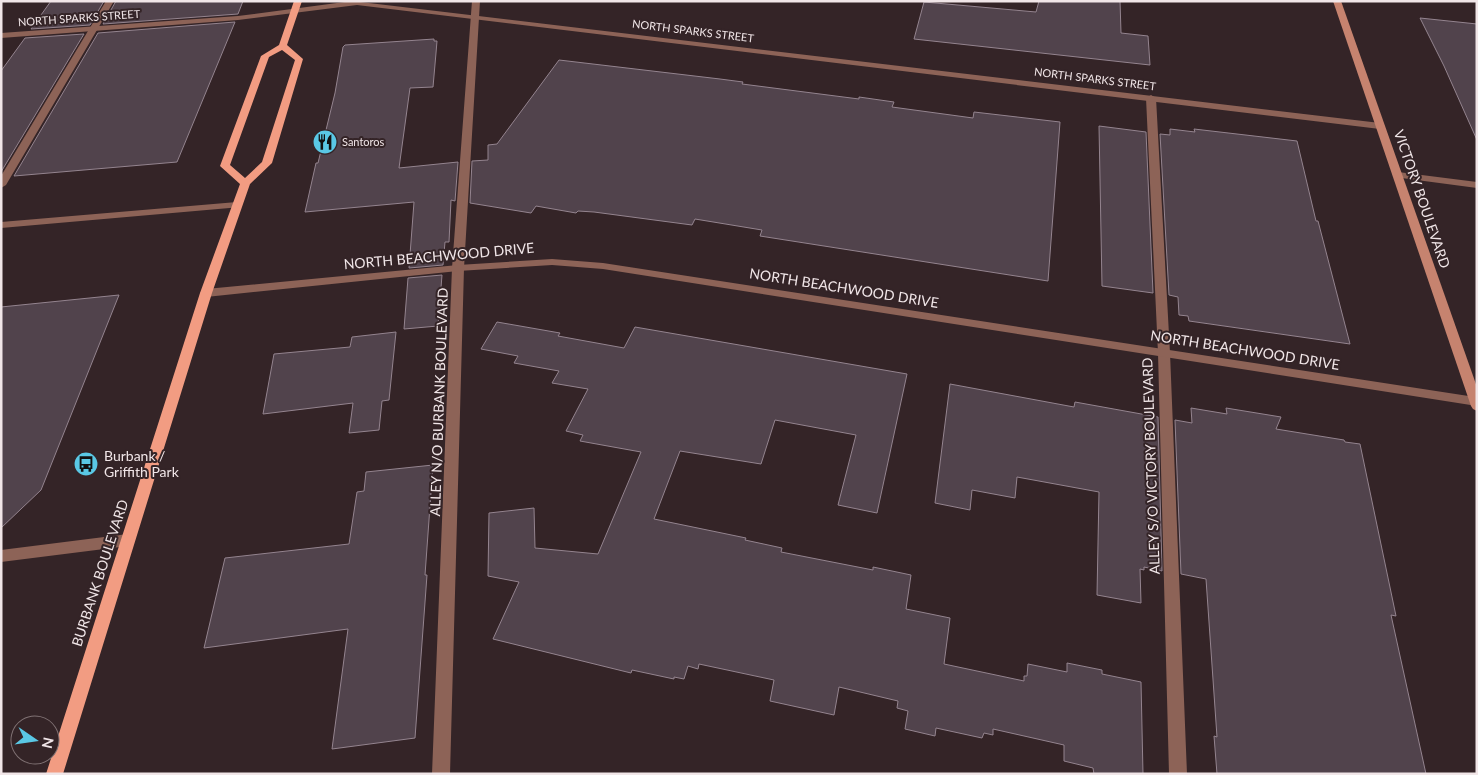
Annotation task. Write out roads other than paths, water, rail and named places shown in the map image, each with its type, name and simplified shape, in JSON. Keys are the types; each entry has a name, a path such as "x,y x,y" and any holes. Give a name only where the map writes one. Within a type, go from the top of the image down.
{"main road":[{"path":"245,183 225,166 265,56 283,46 298,1"},
{"name":"VICTORY BOULEVARD","path":"1337,1 1476,404"},
{"name":"BURBANK BOULEVARD","path":"54,774 206,293 236,205 245,183 267,163 299,59 283,46"}],"street":[{"path":"1,186 110,1"},
{"name":"ALLEY N/O BURBANK BOULEVARD","path":"441,774 458,268 476,1"},
{"name":"NORTH SPARKS STREET","path":"1,36 238,18 357,3 1380,126"},
{"name":"ALLEY S/O VICTORY BOULEVARD","path":"1150,98 1164,353 1178,774"},
{"path":"1398,175 1477,185"},
{"path":"1,225 236,205"},
{"name":"NORTH BEACHWOOD DRIVE","path":"206,293 458,268 552,262 603,266 1164,353 1476,404"},
{"path":"1,556 128,540"}],"place":[{"name":"Santoros","path":"325,142"},
{"name":"Burbank / Griffith Park","path":"86,464"}]}
